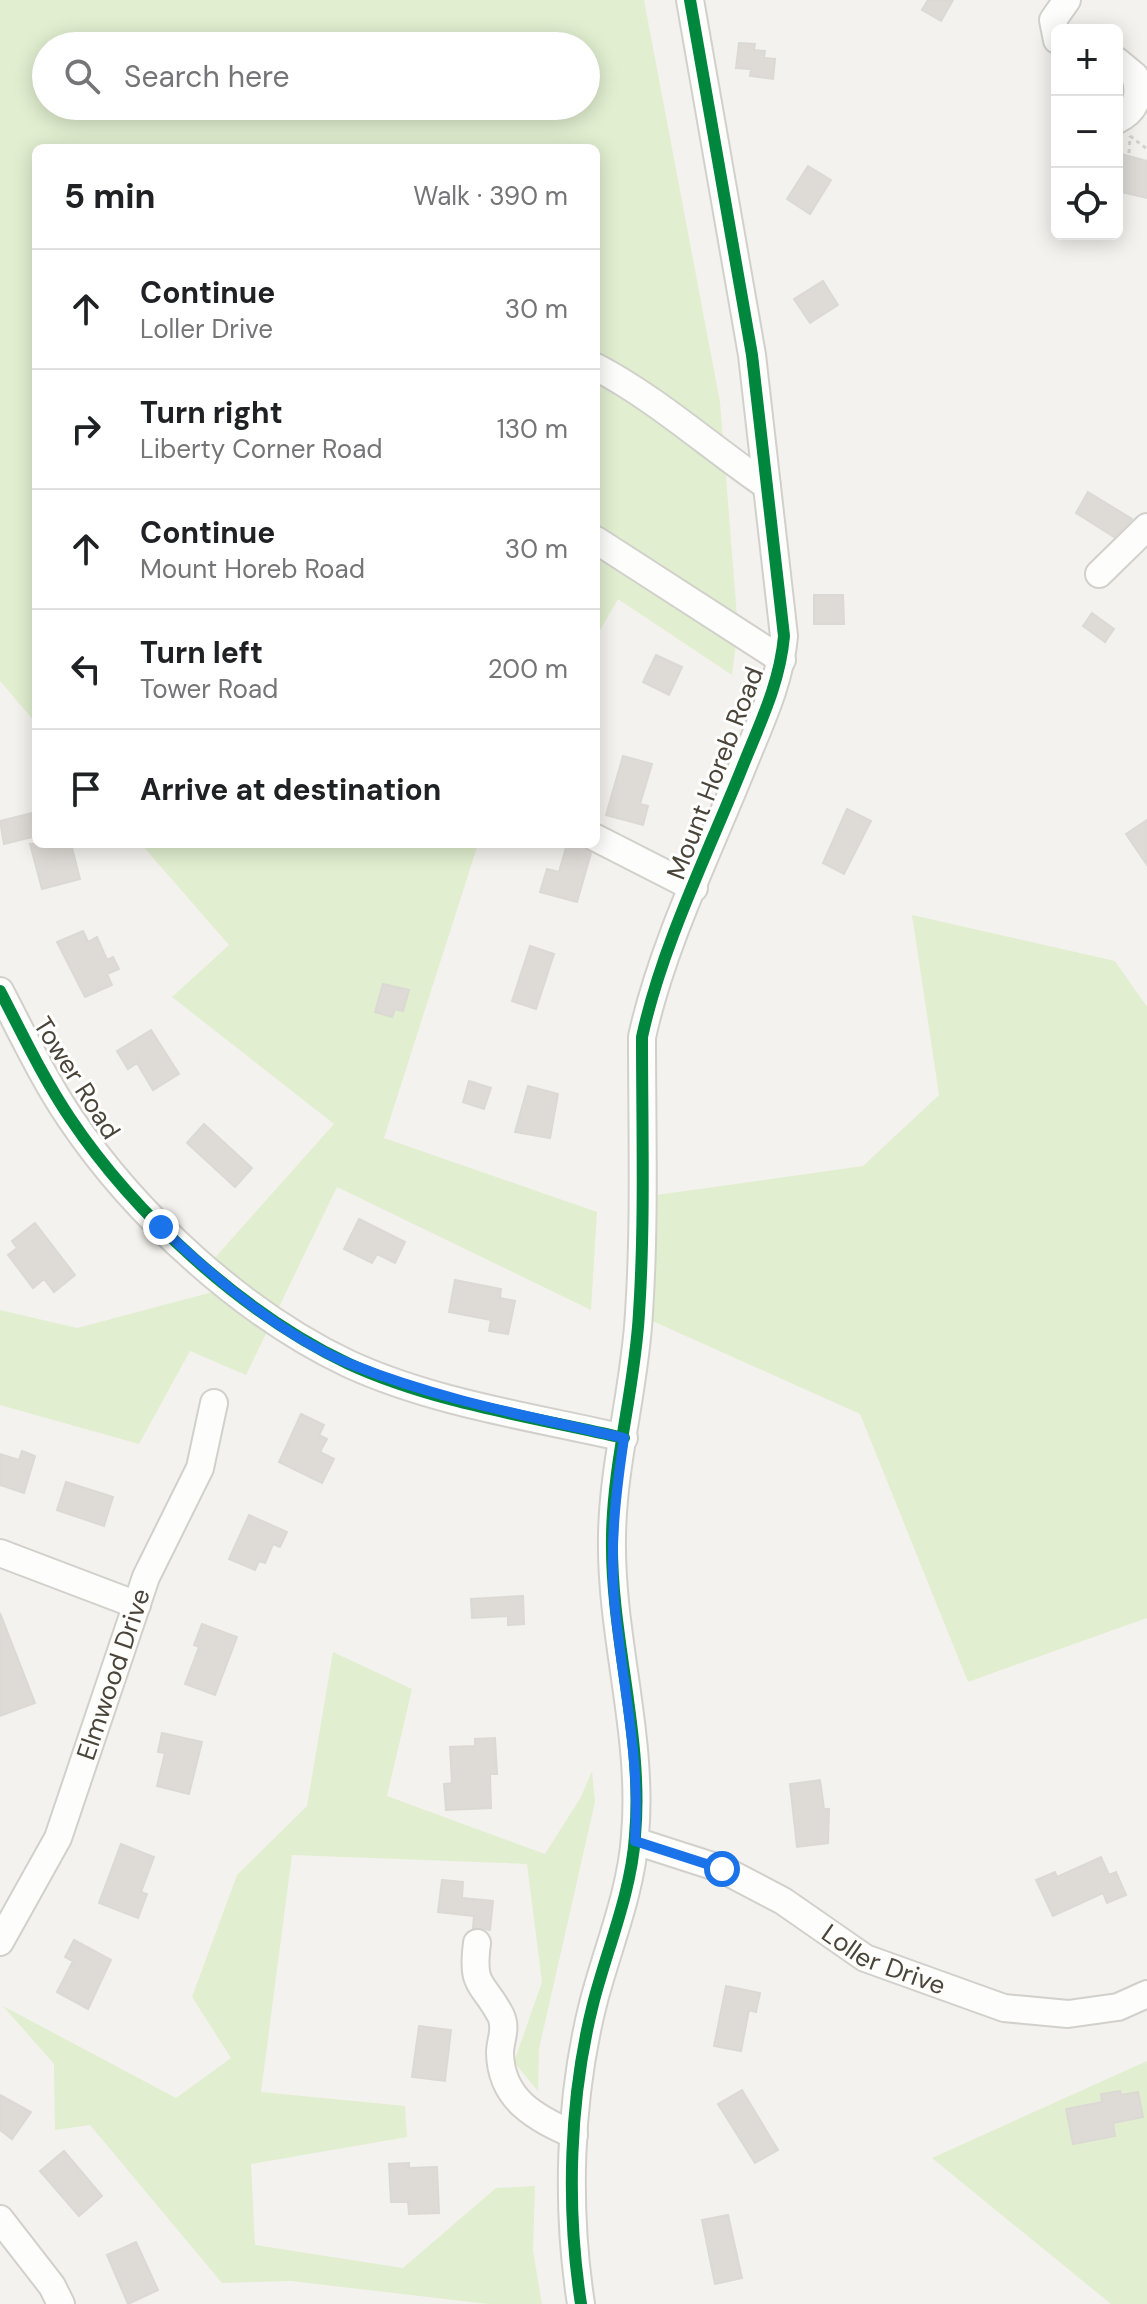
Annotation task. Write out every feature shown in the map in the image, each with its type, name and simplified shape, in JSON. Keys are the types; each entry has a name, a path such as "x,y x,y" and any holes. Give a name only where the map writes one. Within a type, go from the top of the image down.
{"street":[{"name":"Mount Horeb Road","path":"581,2304 575,2268 574,2135 578,2078 635,1841 637,1774 615,1600 613,1511 639,1315 642,1037 648,1010 694,888 777,681 784,636 752,355 690,0"},
{"path":"1054,24 1053,20 1067,0"},
{"path":"1123,66 1135,76 1138,96 1123,128"},
{"path":"600,369 636,388 698,439 767,486"},
{"path":"1099,574 1147,527"},
{"path":"600,543 782,660"},
{"path":"600,840 694,888"},
{"name":"Tower Road","path":"0,991 70,1119 107,1165 187,1252 290,1332 351,1364 435,1394 624,1438"},
{"name":"Elmwood Drive","path":"0,1942 58,1838 146,1577 200,1468 214,1403"},
{"path":"0,1553 137,1605"},
{"name":"Loller Drive","path":"635,1841 722,1869 783,1901 865,1958 1004,2008 1068,2014 1118,2007 1147,1994"},
{"path":"477,1943 476,1980 501,2017 504,2028 500,2052 508,2089 531,2113 574,2135"},
{"path":"0,2219 52,2286 61,2304"}],"path":[{"path":"1123,128 1129,153"}],"green space":[{"path":"0,0 644,0 720,402 738,628 732,675 618,599 600,630 600,144 32,144 32,718 0,681"},
{"path":"144,848 477,848 384,1138 597,1212 591,1310 337,1187 246,1375 190,1351 139,1444 0,1405 0,1310 77,1328 224,1289 204,1270 334,1124 172,997 229,945"},
{"path":"912,915 1115,961 1147,1007 1147,1618 968,1682 860,1414 639,1315 642,1197 863,1166 939,1095"},
{"path":"333,1652 412,1689 387,1796 545,1854 581,1797 592,1771 595,1802 539,2049 538,2091 514,2062 542,1982 527,1864 292,1855 261,2092 405,2106 407,2137 251,2164 255,2245 403,2268 496,2188 535,2186 533,2251 542,2304 488,2304 291,2281 222,2283 90,2125 55,2130 54,2064 3,2006 176,2098 231,2058 192,1997 237,1875 307,1806"},
{"path":"1147,2061 1147,2304 1111,2304 932,2158"}],"building":[{"path":"928,0 953,0 941,21 922,10"},
{"path":"739,43 755,44 754,50 765,51 764,58 775,59 773,79 750,76 751,69 736,68"},
{"path":"1123,155 1147,161 1147,198 1123,192"},
{"path":"808,166 831,180 810,214 787,199"},
{"path":"823,281 838,305 810,323 794,299"},
{"path":"1088,492 1132,519 1114,537 1076,513"},
{"path":"814,595 843,595 844,624 814,624"},
{"path":"1092,613 1114,629 1105,642 1083,626"},
{"path":"656,655 682,667 669,695 643,682"},
{"path":"623,756 652,764 640,804 648,806 643,825 606,815"},
{"path":"847,809 871,821 844,874 823,863"},
{"path":"32,813 32,837 4,844 0,821"},
{"path":"1147,820 1147,865 1126,834"},
{"path":"30,844 32,848 72,848 80,879 42,889"},
{"path":"566,848 585,848 591,853 577,902 540,892 547,869 559,872"},
{"path":"83,931 88,942 97,937 107,960 113,957 119,969 107,974 112,985 85,997 57,942"},
{"path":"530,946 554,954 536,1009 512,1001"},
{"path":"383,984 409,990 403,1011 395,1009 392,1017 375,1012"},
{"path":"151,1030 179,1074 153,1090 137,1063 128,1069 117,1051"},
{"path":"469,1081 491,1088 484,1109 463,1102"},
{"path":"528,1086 558,1094 550,1138 515,1132"},
{"path":"204,1124 252,1168 235,1187 187,1143"},
{"path":"359,1219 405,1242 395,1263 377,1254 372,1263 344,1249"},
{"path":"35,1223 75,1275 54,1292 44,1279 33,1288 8,1255 17,1248 12,1241"},
{"path":"455,1280 501,1289 500,1298 515,1301 508,1334 489,1331 491,1320 449,1312"},
{"path":"301,1414 324,1425 319,1435 327,1439 320,1452 334,1459 322,1483 279,1462"},
{"path":"22,1451 35,1456 24,1493 0,1485 0,1454 19,1460"},
{"path":"66,1482 113,1497 104,1526 57,1510"},
{"path":"249,1515 287,1532 280,1547 273,1544 265,1563 259,1561 255,1570 229,1559"},
{"path":"523,1596 524,1624 508,1625 508,1616 472,1618 471,1599"},
{"path":"0,1613 35,1703 0,1716"},
{"path":"202,1624 237,1637 215,1695 185,1684 199,1647 194,1645"},
{"path":"162,1733 202,1742 189,1794 157,1786 165,1753 158,1752"},
{"path":"495,1738 497,1774 490,1774 491,1808 446,1810 444,1784 452,1783 450,1747 475,1746 475,1739"},
{"path":"820,1780 824,1809 829,1809 828,1843 797,1847 790,1784"},
{"path":"121,1844 154,1857 141,1892 147,1894 138,1918 99,1903"},
{"path":"1101,1857 1109,1875 1116,1872 1126,1895 1107,1903 1103,1893 1053,1916 1036,1880 1055,1872 1057,1877"},
{"path":"442,1880 463,1882 462,1898 493,1901 490,1930 473,1928 474,1916 438,1912"},
{"path":"74,1940 111,1960 88,2009 57,1992 73,1961 65,1957"},
{"path":"726,1986 760,1993 756,2012 749,2010 741,2051 714,2046"},
{"path":"419,2026 451,2030 445,2081 412,2077"},
{"path":"742,2090 778,2150 755,2163 718,2104"},
{"path":"1120,2091 1121,2095 1138,2092 1143,2117 1113,2123 1115,2136 1073,2144 1066,2109 1102,2102 1101,2094"},
{"path":"0,2095 31,2112 12,2139 0,2130"},
{"path":"64,2151 102,2196 79,2216 40,2171"},
{"path":"409,2163 409,2168 437,2167 439,2213 409,2214 408,2202 391,2202 389,2164"},
{"path":"728,2215 742,2278 715,2284 702,2220"},
{"path":"136,2242 158,2290 128,2304 107,2255"}],"cycle path":[{"path":"581,2304 572,2192 579,2078 593,2004 629,1879 637,1798 631,1723 616,1611 612,1536 616,1480 639,1313 643,1210 642,1037 674,933 769,701 784,636 752,355 690,0"},
{"path":"0,991 51,1087 96,1154 126,1190 194,1259 270,1318 309,1343 381,1378 484,1408 624,1438"}],"route":[{"path":"161,1227 187,1252 290,1332 351,1364 435,1394 624,1438 613,1511 612,1562 636,1757 638,1805 635,1841 652,1849 722,1869"}]}
